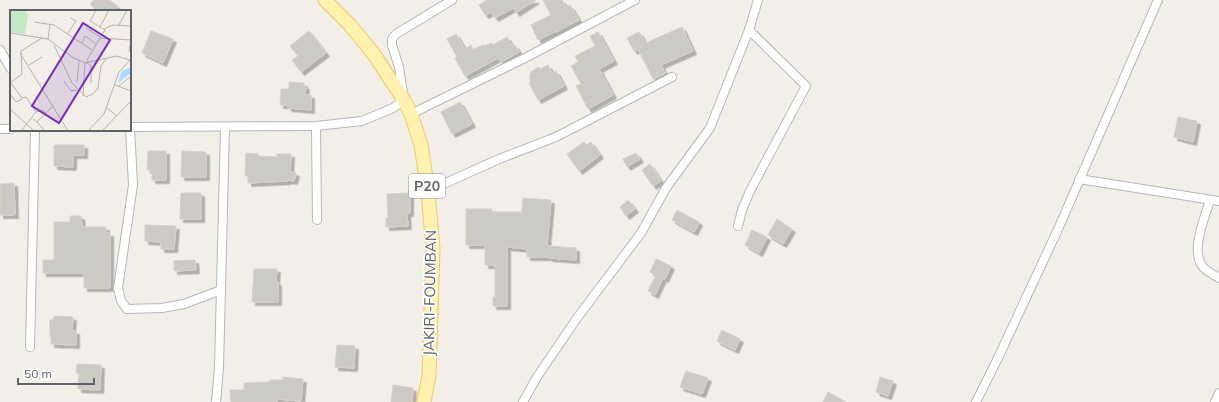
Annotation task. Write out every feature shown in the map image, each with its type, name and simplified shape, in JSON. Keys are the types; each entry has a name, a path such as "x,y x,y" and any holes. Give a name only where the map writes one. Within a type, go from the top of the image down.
{"main road":[{"name":"JAKIRI-FOUMBAN","path":"325,0 350,25 374,53 404,100 411,114 421,145 428,191 433,249 433,291 429,376 424,402"}],"street":[{"path":"131,127 316,126 362,120 393,108 404,100 399,67 392,45 392,39 396,34 452,0"},
{"path":"411,114 534,53 635,0"},
{"path":"523,402 537,377 577,318 641,233 666,188 710,128 749,30 758,0"},
{"path":"976,402 1059,227 1158,0"},
{"path":"738,226 742,210 750,191 806,86 749,30"},
{"path":"0,50 10,67"},
{"path":"428,191 499,158 556,137 672,77"},
{"path":"316,126 317,220"},
{"path":"216,402 219,368 225,127"},
{"path":"30,347 35,131"},
{"path":"130,131 133,185 118,288 121,301 127,309 162,308 184,304 221,290"},
{"path":"1079,180 1219,201"},
{"path":"1210,200 1197,246 1197,257 1203,267 1219,278"},
{"path":"1215,402 1219,393"}],"building":[{"path":"94,0 110,0 118,7 115,10 97,10 90,4"},
{"path":"487,0 536,0 516,13 513,8 495,18 491,12 485,15 479,5"},
{"path":"543,0 562,0 566,7 570,5 579,20 538,40 531,25 551,15"},
{"path":"682,27 693,51 661,65 665,73 653,79 638,49 634,51 627,38 639,32 646,43"},
{"path":"151,31 173,39 163,63 142,53"},
{"path":"309,31 326,53 301,72 292,60 298,56 290,46"},
{"path":"598,32 614,61 599,69 613,95 588,109 576,86 581,84 571,66 578,62 575,56 595,46 590,36"},
{"path":"456,34 465,49 471,45 473,50 483,45 492,43 493,45 507,37 512,46 515,45 519,52 501,62 498,58 465,76 447,39"},
{"path":"548,65 552,73 556,71 564,86 538,100 530,85 530,74 539,67 540,69"},
{"path":"289,82 304,83 304,86 306,86 305,95 311,95 311,110 288,108 288,105 280,105 281,89 289,89"},
{"path":"460,102 472,124 452,134 441,112"},
{"path":"1178,117 1197,121 1193,142 1174,137"},
{"path":"584,142 587,145 591,142 600,155 579,171 567,154"},
{"path":"54,145 84,145 84,155 73,155 73,167 54,166"},
{"path":"148,151 166,151 166,180 152,180 152,170 147,170"},
{"path":"182,151 206,152 206,177 181,177"},
{"path":"246,153 258,154 258,156 277,157 277,154 291,154 290,172 296,173 294,181 288,180 248,183 248,176 245,176"},
{"path":"636,153 640,159 627,167 623,159"},
{"path":"650,164 661,181 653,186 642,170"},
{"path":"14,183 15,215 0,215 0,184"},
{"path":"181,193 201,193 201,219 180,219"},
{"path":"410,193 410,213 407,213 408,226 386,227 386,218 388,218 387,194"},
{"path":"523,198 551,200 547,246 576,248 576,260 549,257 527,257 527,249 507,247 507,306 493,306 493,297 495,297 495,265 485,265 485,245 466,245 466,209 492,209 492,212 522,212"},
{"path":"628,200 635,209 626,216 620,207"},
{"path":"677,210 699,222 694,232 672,220"},
{"path":"70,216 81,216 82,227 106,227 106,233 110,233 110,288 84,288 84,273 43,273 43,260 54,260 54,222 70,222"},
{"path":"777,219 792,229 783,244 768,235"},
{"path":"145,225 176,226 174,249 161,249 161,242 145,241"},
{"path":"752,230 767,237 759,253 745,245"},
{"path":"656,259 671,266 665,279 663,278 655,295 648,291 656,275 650,272"},
{"path":"195,260 196,270 174,271 174,261"},
{"path":"254,269 277,269 276,282 278,282 278,302 252,302"},
{"path":"54,316 73,317 72,331 76,331 76,345 51,344 50,320 53,320"},
{"path":"722,330 740,339 735,350 717,341"},
{"path":"337,345 355,346 354,368 335,367"},
{"path":"77,364 101,365 100,390 78,389 79,373 76,373"},
{"path":"686,371 708,378 702,394 680,387"},
{"path":"283,377 303,379 301,401 277,399 277,402 231,402 230,390 244,390 244,383 283,380"},
{"path":"880,377 893,381 888,396 876,392"},
{"path":"393,385 413,388 412,402 391,402"},
{"path":"828,392 846,402 823,402"}]}
